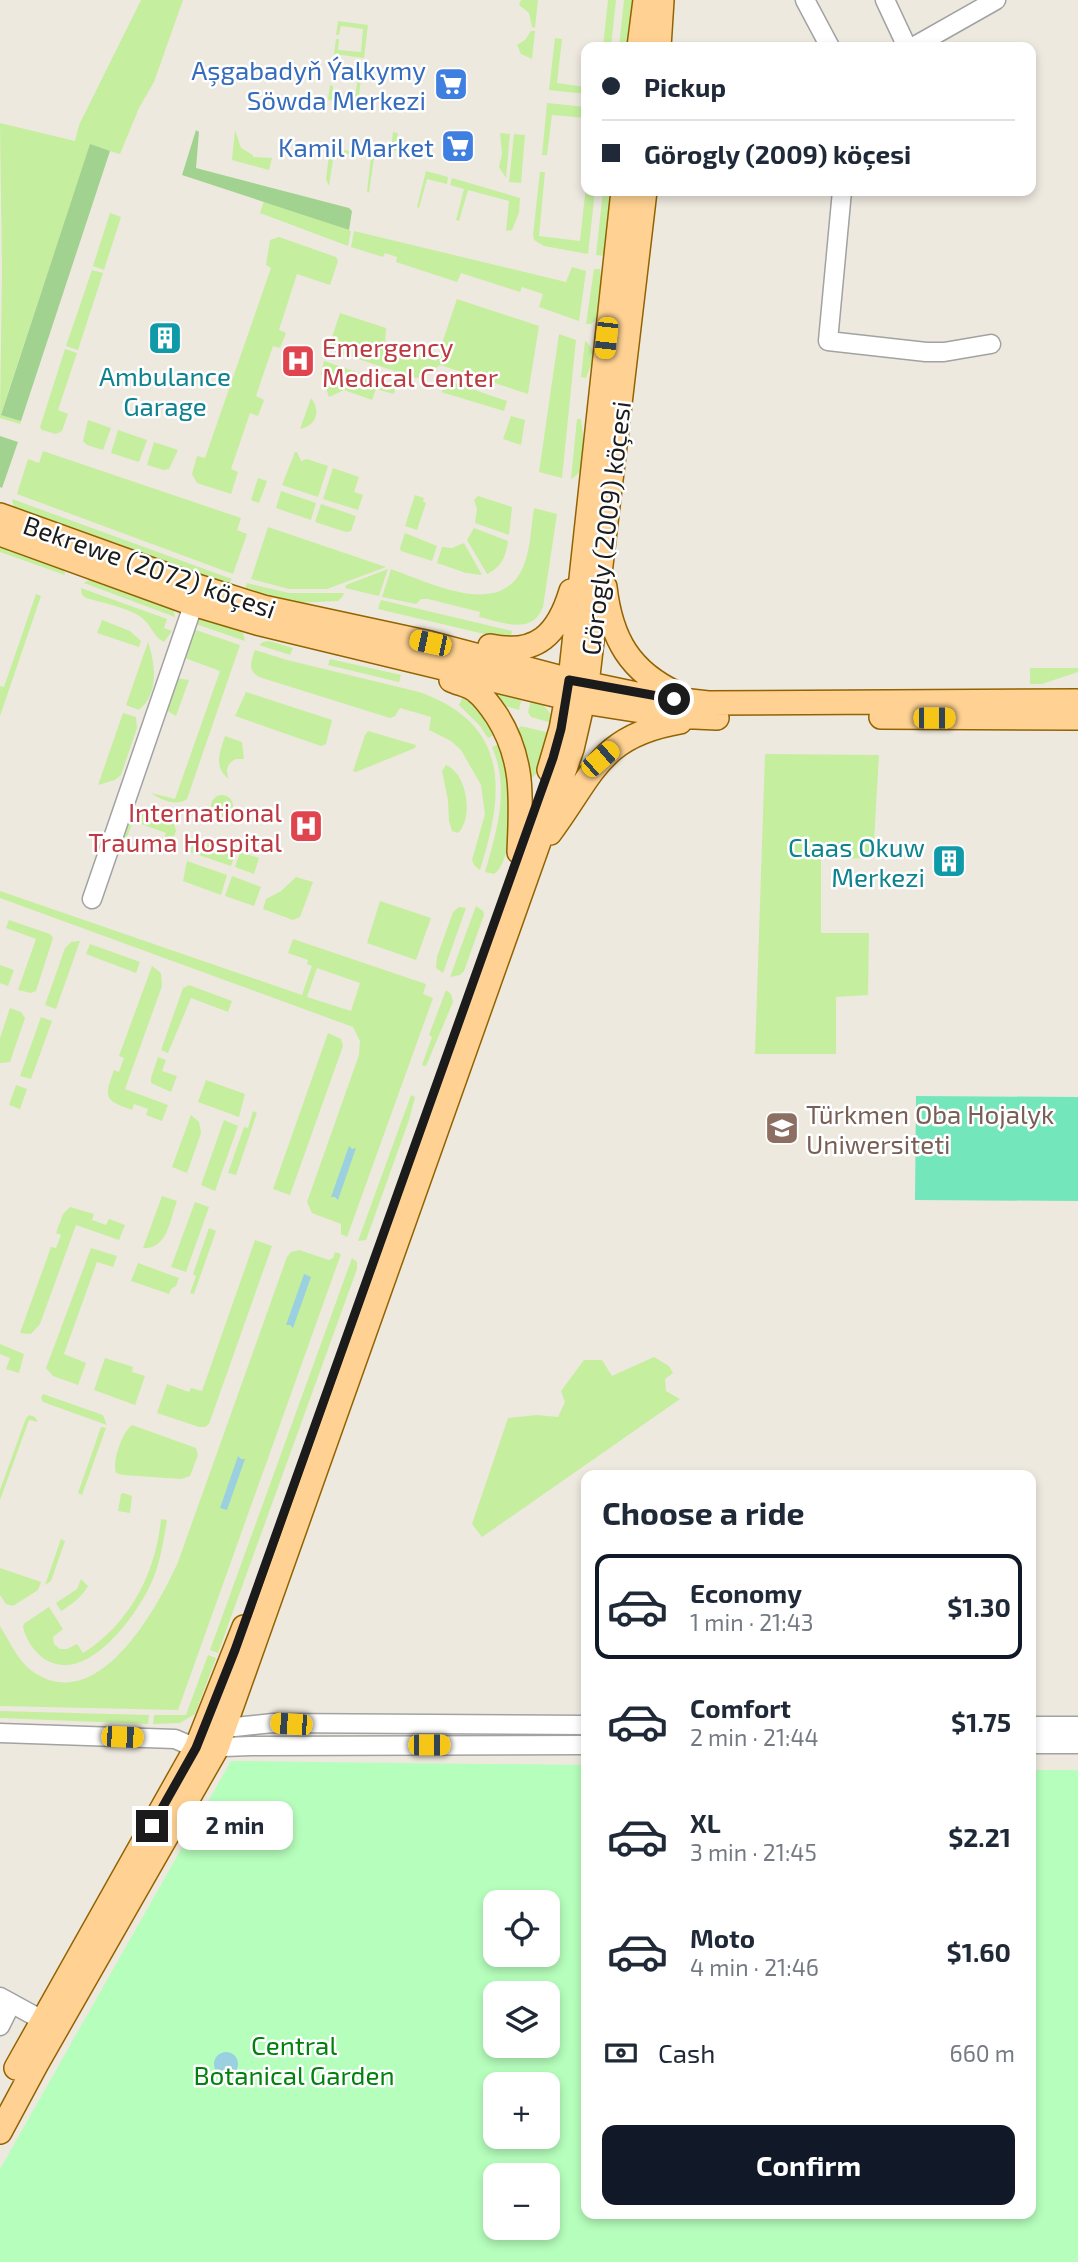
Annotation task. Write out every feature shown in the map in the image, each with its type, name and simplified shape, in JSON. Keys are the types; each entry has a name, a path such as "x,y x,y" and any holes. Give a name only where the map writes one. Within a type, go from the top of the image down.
{"main road":[{"path":"640,42 645,0"},
{"path":"660,42 662,0"},
{"name":"Görogly (2009) köçesi","path":"0,2132 203,1738 526,854 572,749 623,196"},
{"name":"Görogly (2009) köçesi","path":"592,551 644,196"},
{"name":"Bekrewe (2072) köçesi","path":"0,514 197,596"},
{"name":"Bekrewe (2072) köçesi","path":"0,534 197,596 263,607 425,653 673,716 708,711"},
{"path":"425,653 463,640 513,650 528,647 544,639 558,624 592,551"},
{"path":"592,551 612,625 626,654 656,683 708,711 1078,718"},
{"path":"425,653 476,691 492,708 506,730 518,767 526,854"},
{"path":"526,854 575,799 593,769 615,746 637,734 708,711 1078,701"},
{"name":"Görogly (2009) köçesi","path":"0,2099 42,2020 203,1738"}],"street":[{"path":"805,0 827,42"},
{"path":"885,0 905,42"},
{"path":"922,42 996,0"},
{"path":"842,196 828,341 926,352 944,352 991,344"},
{"path":"92,899 197,596"},
{"path":"203,1738 272,1723 581,1725"},
{"path":"1036,1726 1078,1726"},
{"path":"0,1733 581,1745"},
{"path":"1036,1744 1078,1744"},
{"path":"0,2026 6,2001 42,2020"}],"green space":[{"path":"141,0 183,0 154,82 139,108 120,154 90,145 1,414 21,421 20,424 0,418 0,123 75,141 79,125"},
{"path":"521,0 538,0 535,28 532,27 529,13 519,5"},
{"path":"608,0 616,0 612,42 604,42"},
{"path":"624,0 634,0 629,42 620,42"},
{"path":"338,21 368,25 364,58 334,54 336,39 339,39 338,50 361,52 363,29 341,26 339,35 336,35"},
{"path":"531,31 535,31 532,59 521,54 517,45 525,40"},
{"path":"555,38 562,39 557,83 581,86 581,93 549,90"},
{"path":"332,68 362,71 358,104 328,100 330,85 333,86 332,96 355,99 358,76 335,72 333,82"},
{"path":"547,103 581,106 581,118 552,115 547,155 542,155"},
{"path":"196,130 199,132 196,168 349,208 352,211 349,230 182,175"},
{"path":"235,130 241,148 253,157 272,158 269,170 232,160"},
{"path":"393,132 398,133 397,139 416,153 391,150"},
{"path":"500,133 510,134 506,178 499,167 502,154"},
{"path":"514,134 525,135 521,183 509,182"},
{"path":"90,144 110,151 21,421 1,415"},
{"path":"330,148 349,151 349,154 334,153 329,186 326,179"},
{"path":"353,151 392,156 392,160 374,158 369,193 367,191 371,157 353,155"},
{"path":"426,171 448,177 447,184 427,179 419,208 417,207"},
{"path":"540,172 545,172 539,236 580,241 585,196 594,196 588,254 544,246 534,240"},
{"path":"452,178 520,198 519,213 512,230 506,231 509,201 468,190 459,221 456,220 464,189 450,185"},
{"path":"602,196 611,196 605,256 596,255"},
{"path":"264,201 351,231 348,246 260,213"},
{"path":"110,213 121,217 104,270 93,266"},
{"path":"354,231 566,282 572,267 586,271 579,321 539,307 543,294 522,287 520,292 461,273 457,282 396,262 397,257 385,253 383,257 351,247"},
{"path":"279,237 336,257 338,261 330,285 297,274 279,330 286,333 280,348 273,346 256,396 264,400 258,416 250,413 231,469 238,472 231,494 197,483 192,474 197,456 205,458 271,268 266,265 270,240"},
{"path":"594,269 600,269 602,284 596,320 586,324"},
{"path":"92,270 103,273 78,350 66,346"},
{"path":"457,299 539,326 528,394 440,365 416,378 328,349 340,313 386,328 385,344 436,361"},
{"path":"559,334 576,340 562,478 539,472"},
{"path":"585,341 593,353 586,378 581,377"},
{"path":"65,349 77,353 58,410 68,414 62,431 56,434 40,427"},
{"path":"324,361 392,384 395,388 394,394 376,389 372,400 344,390 329,397 321,374"},
{"path":"454,383 507,401 504,411 441,392 447,385"},
{"path":"311,398 316,408 316,417 300,429"},
{"path":"511,416 525,420 521,445 503,439"},
{"path":"577,419 581,419 583,461 577,475 571,479"},
{"path":"88,420 111,428 103,450 83,441"},
{"path":"118,430 147,440 139,462 111,453"},
{"path":"0,436 18,442 2,488 0,487"},
{"path":"154,442 178,450 169,469 147,465"},
{"path":"43,451 241,518 237,530 247,534 233,574 17,494 28,459 39,463"},
{"path":"295,452 301,461 307,459 328,466 318,497 282,485"},
{"path":"333,468 359,477 354,492 363,495 358,510 323,499"},
{"path":"258,478 267,481 259,503 251,500"},
{"path":"281,491 316,503 311,520 276,508"},
{"path":"415,495 424,498 423,502 426,503 417,530 405,526"},
{"path":"478,496 512,507 509,535 475,523 477,509 474,500"},
{"path":"12,499 232,579 228,585 14,508"},
{"path":"321,504 356,516 351,531 346,532 315,522"},
{"path":"534,508 557,514 543,607 532,622 506,624 479,617 480,612 428,599 421,599 416,604 382,597 391,569 446,589 466,593 484,594 501,590 515,580 525,562"},
{"path":"268,527 386,567 327,589 289,589 251,579"},
{"path":"474,528 508,541 502,560 487,574 467,540"},
{"path":"405,533 437,546 432,561 401,551"},
{"path":"0,543 64,568 65,575 0,552"},
{"path":"464,543 482,575 466,573 437,563 442,547 452,548"},
{"path":"388,569 379,596 345,588 346,585"},
{"path":"92,578 173,609 175,617 84,583"},
{"path":"247,583 289,593 344,593 338,601 294,603 244,592"},
{"path":"81,588 167,619 164,628 172,631 164,642 141,617 86,598 82,595"},
{"path":"36,594 41,596 0,716 0,686 4,687"},
{"path":"381,600 512,631 510,640 378,609"},
{"path":"196,617 239,630 245,641 190,622"},
{"path":"102,620 130,631 141,641 139,647 97,633"},
{"path":"190,628 240,645 187,799 174,802 151,793 175,799 220,671 182,657"},
{"path":"269,641 293,648 290,655 259,645"},
{"path":"148,642 154,680 146,702 139,710 126,705"},
{"path":"255,650 419,692 449,706 470,722 485,742 493,763 496,787 494,813 480,870 472,860 485,814 481,785 461,750 451,741 429,730 431,717 400,708 395,716 390,718 259,677 251,668"},
{"path":"330,659 401,675 399,682 328,665"},
{"path":"1030,668 1078,668 1078,672 1042,684 1030,684"},
{"path":"175,678 189,680 176,716 166,710"},
{"path":"489,689 522,697 519,710 498,704"},
{"path":"246,692 332,720 326,744 321,746 235,716"},
{"path":"465,692 494,735 488,738 459,705"},
{"path":"531,700 546,708 552,723 531,717 528,712"},
{"path":"123,713 136,717 137,728 121,775 115,780 98,785"},
{"path":"521,726 550,733 533,777 530,777 514,732"},
{"path":"368,731 416,745 415,748 353,771"},
{"path":"225,736 242,742 244,759 236,759 229,765 229,779 219,764"},
{"path":"499,744 506,772 509,832 502,865 494,874 485,872 500,809 500,778 492,747"},
{"path":"765,754 879,755 873,858 821,859 821,933 869,933 868,995 836,997 836,1054 755,1054"},
{"path":"446,765 459,777 466,796 466,817 458,833 452,831 449,821 442,771"},
{"path":"222,795 230,798 233,806 230,814 222,817 214,814 211,806 214,798"},
{"path":"131,810 174,823 176,831 168,853 160,850 166,833 133,821 126,840 119,837"},
{"path":"195,837 236,851 231,866 190,852"},
{"path":"240,852 259,858 254,874 235,867"},
{"path":"187,861 227,875 221,895 183,881"},
{"path":"232,876 261,887 254,906 225,896"},
{"path":"296,877 313,882 300,917 293,920 263,909 266,899 281,891"},
{"path":"0,891 302,995 312,966 307,964 308,960 288,953 293,939 426,984 423,994 433,998 347,1237 341,1234 341,1224 312,1213 307,1202 359,1055 360,1041 353,1027 0,898","holes":["317,968 360,983 351,1011 307,997"]},
{"path":"380,901 431,918 416,960 367,943"},
{"path":"476,906 484,915 464,971 460,975 450,977"},
{"path":"459,907 466,908 443,973 436,968 437,957 453,912"},
{"path":"9,920 50,934 53,938 36,991 31,993 18,990 36,939 6,928"},
{"path":"80,941 56,1009 45,1005 65,948 71,942"},
{"path":"90,944 140,962 136,973 86,954"},
{"path":"0,965 14,970 8,986 0,983"},
{"path":"152,966 161,973 162,986 125,1089 168,1105 162,1121 146,1115 148,1109 134,1104 132,1110 116,1103 111,1100 108,1092 114,1070 119,1072 124,1058 119,1056"},
{"path":"189,985 232,1001 228,1012 191,998 168,1053 161,1050 183,988"},
{"path":"446,990 451,994 453,1002 426,1066 422,1065 432,1037 429,1035"},
{"path":"10,1008 21,1012 25,1018 10,1062 0,1063 0,1038"},
{"path":"41,1017 52,1021 31,1079 20,1076"},
{"path":"328,1033 341,1039 343,1046 290,1195 273,1189"},
{"path":"158,1057 166,1060 162,1071 177,1076 171,1092 151,1083"},
{"path":"206,1080 245,1094 239,1117 198,1102"},
{"path":"16,1085 27,1089 20,1109 9,1105"},
{"path":"411,1095 415,1097 409,1120 366,1240 358,1241"},
{"path":"916,1096 1078,1097 1078,1201 915,1200"},
{"path":"253,1111 257,1113 236,1175 228,1173 244,1127 248,1128"},
{"path":"191,1115 199,1122 201,1133 187,1173 172,1167"},
{"path":"224,1120 238,1126 215,1191 201,1185"},
{"path":"162,1196 177,1201 169,1225 157,1244 143,1248"},
{"path":"195,1202 209,1207 186,1272 171,1267"},
{"path":"70,1207 94,1214 92,1220 106,1225 109,1219 125,1225 119,1240 76,1225 40,1324 31,1334 20,1333 51,1247 56,1248 61,1235 56,1233 63,1214"},
{"path":"209,1228 216,1231 194,1294 190,1293 196,1276 193,1274"},
{"path":"255,1240 272,1246 209,1424 199,1427 157,1413 167,1384 189,1392 191,1388 202,1391"},
{"path":"91,1248 117,1256 113,1267 97,1262 64,1354 86,1363 78,1385 53,1376 46,1368"},
{"path":"299,1250 329,1260 335,1252 341,1254 178,1710 0,1706 0,1626 15,1652 29,1669 59,1682 82,1680 103,1668 123,1650 141,1628 178,1562 287,1257 291,1252"},
{"path":"352,1258 357,1262 357,1269 218,1653 210,1650"},
{"path":"138,1263 179,1278 176,1286 169,1294 131,1281"},
{"path":"0,1344 24,1354 19,1373 6,1369 10,1358 0,1354"},
{"path":"654,1357 669,1366 673,1373 665,1379 666,1391 680,1399 482,1537 472,1524 508,1418 537,1415 558,1417 565,1402 561,1391 584,1360 602,1360 612,1376"},
{"path":"105,1358 133,1367 132,1372 145,1376 135,1405 94,1390"},
{"path":"43,1394 103,1415 107,1425 43,1402"},
{"path":"29,1415 35,1417 38,1422 29,1420 0,1500 0,1490"},
{"path":"132,1425 196,1448 198,1455 190,1476 181,1479 116,1473 115,1462 119,1448"},
{"path":"101,1427 106,1428 82,1495 78,1493"},
{"path":"123,1493 132,1496 130,1513 118,1511"},
{"path":"161,1519 167,1520 158,1566 146,1593 125,1625 96,1653 80,1662 64,1665 48,1661 39,1655 23,1626 49,1607 63,1629 53,1637 54,1644 60,1649 77,1644 83,1653 114,1627 127,1612 147,1577"},
{"path":"61,1539 65,1541 51,1581 45,1585"},
{"path":"0,1568 41,1582 38,1590 13,1606 6,1604 0,1595"},
{"path":"81,1579 88,1586 73,1603 61,1611 56,1603 77,1589"},
{"path":"208,1655 216,1658 195,1714 180,1723 153,1724 154,1715 186,1715"},
{"path":"0,1711 149,1715 148,1724 0,1718"},
{"name":"Central Botanical Garden","path":"231,1761 581,1765 581,2219 1036,2219 1036,1770 1078,1770 1078,2262 0,2262 0,2169"}],"water":[{"path":"349,1146 356,1148 338,1200 331,1197"},
{"path":"304,1274 311,1277 293,1328 286,1325"},
{"path":"238,1456 245,1459 227,1510 220,1508"},
{"path":"226,2052 237,2059 238,2064 231,2075 226,2076 215,2069 214,2064 221,2053"}],"place":[{"name":"Aşgabadyň Ýalkymy Söwda Merkezi","path":"451,84"},
{"name":"Kamil Market","path":"458,146"},
{"name":"Ambulance Garage","path":"165,338"},
{"name":"Emergency Medical Center","path":"298,361"},
{"name":"International Trauma Hospital","path":"306,826"},
{"name":"Claas Okuw Merkezi","path":"949,861"},
{"name":"Türkmen Oba Hojalyk Uniwersiteti","path":"782,1128"}],"route":[{"path":"152,1826 196,1748 235,1650 553,758 569,680 674,699"}]}
